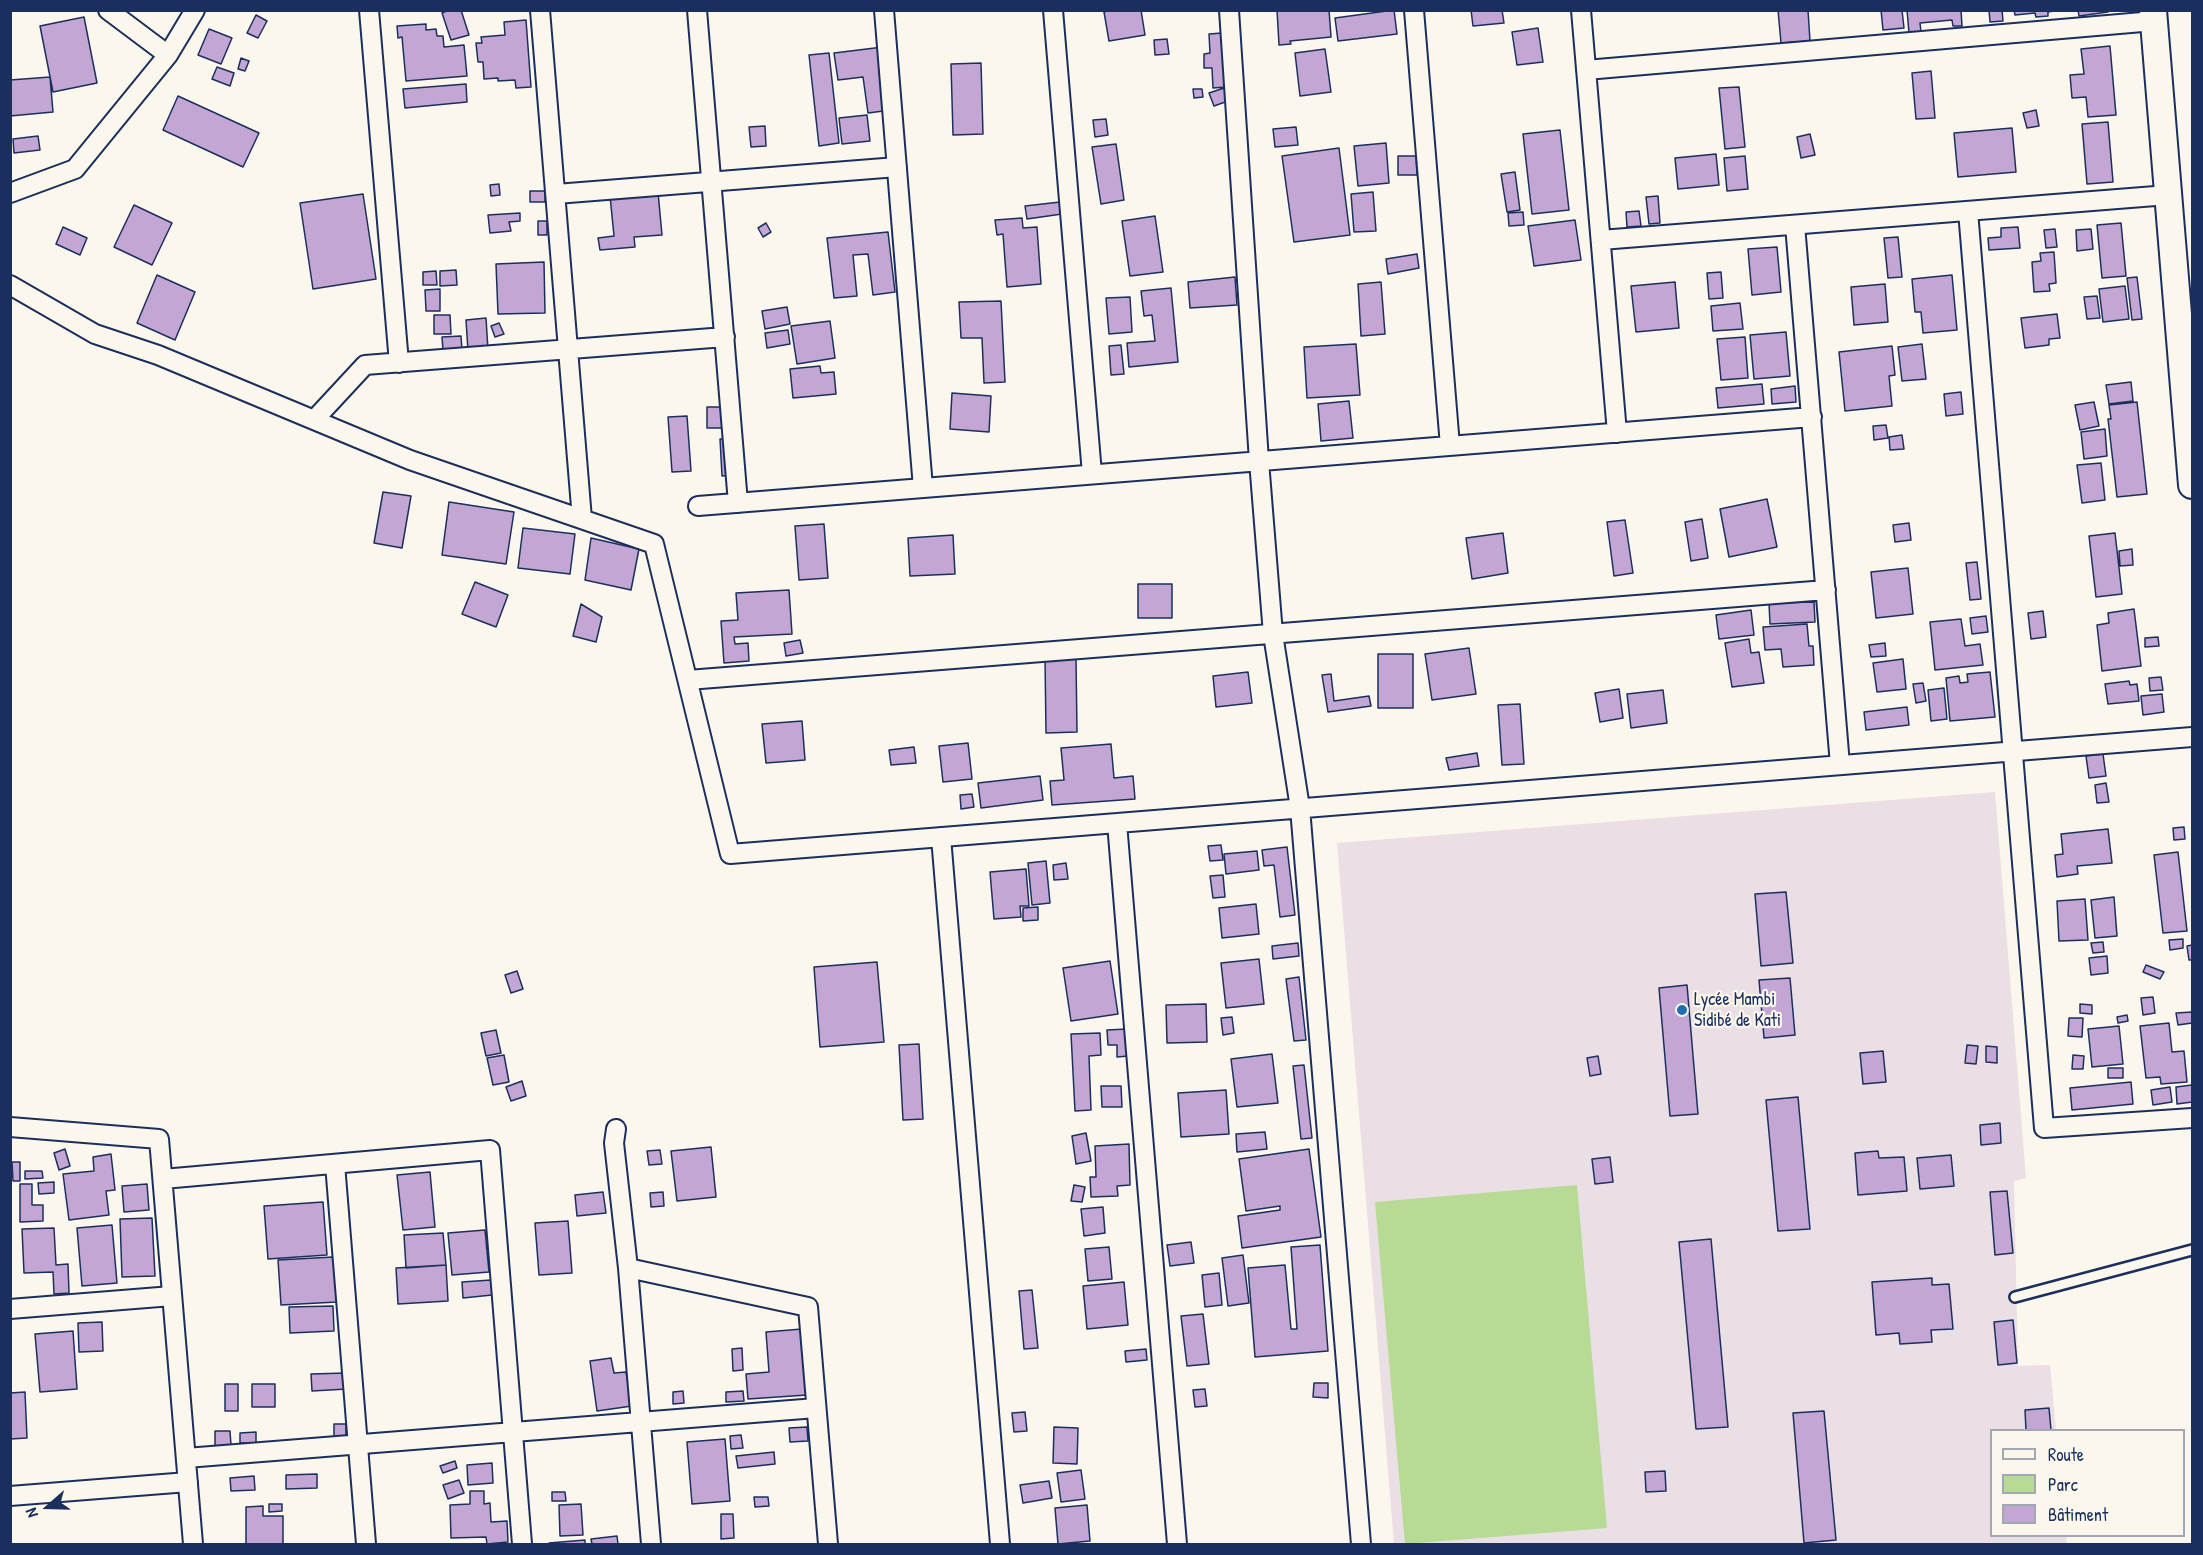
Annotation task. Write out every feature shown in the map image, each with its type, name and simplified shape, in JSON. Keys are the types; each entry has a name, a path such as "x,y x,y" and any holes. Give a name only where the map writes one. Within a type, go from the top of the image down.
{"main road":[{"path":"2154,16 2193,485"}],"street":[{"path":"108,10 168,55"},
{"path":"10,193 75,169 168,55 195,10"},
{"path":"369,10 399,363"},
{"path":"540,10 582,519"},
{"path":"698,10 738,503"},
{"path":"884,10 923,488"},
{"path":"1053,10 1092,474"},
{"path":"1230,10 1259,461 1273,634 1299,808 1361,1545"},
{"path":"1414,10 1450,446"},
{"path":"1581,10 1617,433"},
{"path":"1586,70 2154,16"},
{"path":"556,194 897,167"},
{"path":"1600,240 2168,195"},
{"path":"1968,211 2044,1128 2193,1118"},
{"path":"1796,225 1840,765"},
{"path":"10,285 95,334 159,356 410,460 654,544 730,854 2193,737"},
{"path":"314,420 365,365 724,337"},
{"path":"698,506 1812,417"},
{"path":"688,680 1826,590"},
{"path":"1118,823 1178,1545"},
{"path":"941,837 1000,1545"},
{"path":"10,1127 159,1139 193,1545"},
{"path":"616,1129 614,1143 628,1268 651,1545"},
{"path":"163,1179 490,1150 522,1545"},
{"path":"335,1164 366,1545"},
{"path":"628,1268 808,1307 828,1545"},
{"path":"10,1309 172,1296"},
{"path":"186,1458 816,1408"},
{"path":"10,1496 188,1482"}],"lane":[{"path":"2015,1297 2193,1250"}],"shaded area":[{"name":"Lycée Mambi Sidibé de Kati","path":"1995,792 2026,1178 2014,1181 2018,1366 2050,1365 2056,1429 1990,1429 1990,1537 2066,1537 2067,1544 1394,1544 1337,843"}],"green space":[{"path":"1577,1185 1607,1528 1405,1544 1375,1202"}],"building":[{"path":"449,10 461,10 469,35 451,40 442,13"},
{"path":"1141,10 1145,35 1109,41 1104,12"},
{"path":"1277,10 1329,10 1331,37 1290,41 1291,44 1279,45"},
{"path":"1394,10 1397,34 1338,41 1335,18"},
{"path":"1471,10 1502,10 1504,23 1473,26"},
{"path":"1778,10 1808,10 1810,41 1781,43"},
{"path":"1881,10 1902,10 1904,28 1883,30"},
{"path":"1907,10 1961,10 1962,26 1953,26 1952,20 1920,23 1921,32 1909,33"},
{"path":"1989,10 2002,10 2003,21 1990,22"},
{"path":"2014,10 2060,10 2048,12 2048,16 2036,17 2035,13 2015,15"},
{"path":"2078,10 2108,10 2108,12 2079,16"},
{"path":"256,15 267,21 258,38 247,33"},
{"path":"84,17 97,83 53,92 40,26"},
{"path":"526,20 531,87 516,88 515,80 484,79 483,62 478,62 476,43 482,43 481,37 505,35 504,22"},
{"path":"426,24 426,30 436,29 437,36 443,36 444,47 464,45 467,76 406,81 402,37 398,38 397,26"},
{"path":"1538,28 1543,62 1517,65 1512,32"},
{"path":"209,29 232,38 221,64 198,55"},
{"path":"1222,33 1225,87 1213,88 1212,68 1204,68 1204,54 1210,53 1209,34"},
{"path":"1167,39 1169,54 1155,55 1154,40"},
{"path":"2110,46 2116,115 2088,117 2086,97 2072,98 2070,75 2084,74 2081,49"},
{"path":"883,47 891,110 868,113 863,77 838,80 834,53"},
{"path":"1325,49 1331,92 1300,96 1295,53"},
{"path":"829,53 839,143 819,146 809,55"},
{"path":"241,58 249,61 245,71 238,69"},
{"path":"981,63 983,134 953,135 951,64"},
{"path":"217,67 234,73 230,86 212,79"},
{"path":"1931,71 1935,118 1916,119 1912,73"},
{"path":"50,77 53,112 10,116 10,80"},
{"path":"466,84 467,102 405,108 403,89"},
{"path":"1739,87 1745,147 1725,149 1719,88"},
{"path":"1224,88 1228,101 1214,106 1209,93"},
{"path":"1193,89 1202,89 1203,97 1194,98"},
{"path":"178,96 259,133 243,167 163,130"},
{"path":"2036,110 2039,126 2027,128 2023,113"},
{"path":"867,115 870,141 842,144 839,118"},
{"path":"1106,119 1108,135 1095,137 1093,120"},
{"path":"2108,122 2113,182 2087,184 2082,124"},
{"path":"765,126 766,146 751,147 749,127"},
{"path":"1296,127 1298,145 1275,147 1273,129"},
{"path":"2012,128 2016,172 1958,177 1954,133"},
{"path":"1560,130 1569,210 1532,214 1523,134"},
{"path":"1810,134 1815,155 1801,158 1797,137"},
{"path":"38,136 40,150 14,153 13,139"},
{"path":"1386,143 1389,183 1358,186 1354,146"},
{"path":"1116,144 1124,200 1101,204 1092,147"},
{"path":"1339,148 1350,235 1294,242 1282,156"},
{"path":"1716,154 1719,185 1678,189 1675,158"},
{"path":"1398,156 1416,156 1417,175 1398,175"},
{"path":"1745,156 1748,189 1727,191 1724,158"},
{"path":"1515,172 1520,210 1507,212 1501,174"},
{"path":"499,184 500,195 491,196 490,185"},
{"path":"530,191 545,191 545,202 530,202"},
{"path":"658,192 662,235 634,237 635,247 600,250 598,238 614,236 610,196"},
{"path":"1373,192 1376,231 1354,232 1351,194"},
{"path":"363,194 376,279 313,289 300,203"},
{"path":"1658,196 1660,223 1649,224 1646,197"},
{"path":"1060,202 1062,214 1027,219 1025,206"},
{"path":"134,205 172,223 152,265 114,247"},
{"path":"1639,211 1641,226 1627,227 1626,212"},
{"path":"1523,212 1524,225 1509,226 1508,213"},
{"path":"520,213 520,221 509,222 511,231 490,233 488,215"},
{"path":"1155,216 1163,272 1130,276 1122,221"},
{"path":"1022,218 1023,228 1037,227 1041,284 1007,287 1003,234 997,235 995,220"},
{"path":"1575,220 1581,260 1534,266 1528,226"},
{"path":"538,221 547,221 547,235 538,235"},
{"path":"766,223 771,232 763,237 758,228"},
{"path":"2121,223 2126,276 2102,278 2097,225"},
{"path":"63,227 87,238 80,255 56,244"},
{"path":"2018,227 2020,248 1989,250 1988,238 2001,237 2001,228"},
{"path":"2055,229 2057,247 2046,248 2044,230"},
{"path":"2091,229 2093,249 2077,251 2076,230"},
{"path":"888,232 895,292 873,295 868,254 853,255 857,296 834,298 827,238"},
{"path":"1898,237 1902,277 1888,278 1884,238"},
{"path":"1777,247 1781,292 1752,295 1748,249"},
{"path":"2054,252 2056,283 2049,284 2050,291 2034,292 2032,262 2041,261 2040,253"},
{"path":"1417,254 1419,268 1388,274 1386,259"},
{"path":"544,262 545,313 498,314 496,264"},
{"path":"456,270 457,285 440,286 440,271"},
{"path":"436,271 437,285 423,285 423,272"},
{"path":"1721,272 1723,298 1709,299 1707,273"},
{"path":"157,275 195,292 175,340 137,323"},
{"path":"1952,275 1957,330 1923,333 1921,312 1915,312 1912,279"},
{"path":"1235,277 1237,305 1190,308 1188,282"},
{"path":"2137,277 2142,319 2132,320 2127,278"},
{"path":"1381,282 1385,334 1361,336 1358,284"},
{"path":"1675,282 1679,328 1636,332 1631,286"},
{"path":"1885,284 1888,322 1854,325 1851,287"},
{"path":"2125,286 2129,319 2103,322 2099,289"},
{"path":"1171,288 1178,362 1129,367 1127,343 1155,341 1152,315 1144,316 1141,291"},
{"path":"440,289 440,311 426,311 425,290"},
{"path":"2097,296 2100,318 2087,319 2084,297"},
{"path":"1130,297 1132,332 1109,334 1106,298"},
{"path":"1001,301 1005,382 984,383 982,338 961,338 959,302"},
{"path":"1740,303 1743,329 1713,331 1711,306"},
{"path":"787,307 790,324 765,329 762,311"},
{"path":"2057,314 2060,338 2049,339 2049,345 2025,348 2021,318"},
{"path":"434,315 450,315 451,334 434,334"},
{"path":"486,318 488,350 468,351 466,320"},
{"path":"830,321 835,358 797,364 791,326"},
{"path":"499,323 504,334 495,337 491,326"},
{"path":"788,330 790,344 767,348 765,333"},
{"path":"1786,332 1790,376 1754,379 1750,335"},
{"path":"461,336 462,350 443,351 442,337"},
{"path":"1745,337 1748,378 1721,380 1717,339"},
{"path":"1356,344 1360,395 1307,398 1304,347"},
{"path":"1922,344 1926,379 1902,381 1898,347"},
{"path":"1121,345 1124,374 1111,375 1109,346"},
{"path":"1892,346 1895,375 1889,376 1892,406 1845,411 1839,352"},
{"path":"820,366 821,373 834,372 836,394 793,398 790,369"},
{"path":"2131,382 2133,401 2109,404 2106,385"},
{"path":"1762,384 1764,404 1718,408 1716,388"},
{"path":"1795,386 1796,402 1772,404 1771,389"},
{"path":"1961,392 1963,414 1946,416 1944,394"},
{"path":"952,393 991,396 989,432 950,429"},
{"path":"1349,401 1353,438 1321,441 1318,404"},
{"path":"2094,402 2099,426 2080,430 2075,405"},
{"path":"2137,402 2147,494 2117,497 2108,419 2111,419 2109,405"},
{"path":"707,407 725,407 726,428 707,428"},
{"path":"687,416 691,471 672,472 668,417"},
{"path":"1886,425 1888,438 1874,440 1873,426"},
{"path":"2105,429 2107,456 2084,459 2081,432"},
{"path":"1902,435 1904,449 1890,450 1889,437"},
{"path":"720,439 730,439 732,475 722,476"},
{"path":"2101,463 2105,500 2082,503 2077,465"},
{"path":"383,492 411,496 402,548 374,543"},
{"path":"1767,499 1777,547 1729,557 1720,509"},
{"path":"449,502 514,512 506,564 442,555"},
{"path":"1702,519 1708,558 1691,561 1685,522"},
{"path":"1625,520 1633,573 1614,576 1607,522"},
{"path":"1909,523 1911,540 1895,542 1893,525"},
{"path":"824,524 828,578 799,580 795,526"},
{"path":"523,528 575,534 570,574 518,568"},
{"path":"1503,533 1508,573 1472,579 1466,538"},
{"path":"2115,533 2122,594 2096,597 2089,536"},
{"path":"953,535 955,574 910,576 908,538"},
{"path":"591,538 639,549 631,590 585,580"},
{"path":"2132,549 2133,565 2120,566 2119,551"},
{"path":"1977,562 1981,599 1970,600 1966,563"},
{"path":"1908,568 1913,614 1876,618 1871,572"},
{"path":"475,582 508,595 496,627 462,614"},
{"path":"1138,584 1172,584 1172,618 1138,618"},
{"path":"789,590 792,634 734,637 735,644 748,643 749,661 724,663 721,621 738,620 736,593"},
{"path":"1814,602 1815,622 1770,624 1769,603"},
{"path":"581,604 602,617 596,642 573,636"},
{"path":"2134,609 2141,666 2102,671 2097,625 2109,623 2108,613"},
{"path":"1751,610 1754,635 1719,639 1716,615"},
{"path":"2043,611 2046,637 2031,639 2028,613"},
{"path":"1986,616 1988,632 1972,634 1970,618"},
{"path":"1961,619 1965,646 1980,644 1983,665 1935,670 1930,622"},
{"path":"1807,624 1809,646 1813,646 1814,665 1783,667 1781,649 1765,650 1763,627"},
{"path":"2158,637 2159,646 2145,647 2145,638"},
{"path":"1749,639 1751,653 1759,652 1764,683 1732,687 1725,643"},
{"path":"800,640 803,653 786,656 784,643"},
{"path":"1885,643 1886,656 1871,657 1869,645"},
{"path":"1469,648 1476,694 1432,700 1425,654"},
{"path":"1378,654 1413,654 1413,708 1378,708"},
{"path":"1045,658 1076,658 1077,732 1046,733"},
{"path":"1903,659 1906,689 1877,692 1873,663"},
{"path":"1248,672 1252,703 1216,707 1213,676"},
{"path":"1990,672 1995,717 1950,721 1946,678 1959,676 1960,683 1968,682 1967,674"},
{"path":"1331,674 1334,701 1369,696 1371,706 1328,712 1322,675"},
{"path":"2161,677 2163,690 2150,691 2149,678"},
{"path":"2129,681 2130,685 2137,684 2139,701 2108,704 2105,684"},
{"path":"1923,683 1926,701 1916,703 1913,684"},
{"path":"1944,688 1947,719 1931,721 1928,690"},
{"path":"1619,689 1623,718 1600,722 1595,693"},
{"path":"1663,690 1667,723 1631,728 1627,694"},
{"path":"2162,694 2164,712 2143,715 2141,696"},
{"path":"1520,704 1524,764 1502,765 1498,705"},
{"path":"1907,707 1909,725 1866,730 1864,712"},
{"path":"802,721 805,760 766,763 762,724"},
{"path":"968,743 972,779 943,782 939,746"},
{"path":"1111,744 1114,778 1133,776 1135,799 1052,805 1050,781 1064,780 1061,748"},
{"path":"914,747 916,763 891,765 889,750"},
{"path":"1477,753 1479,766 1449,770 1446,758"},
{"path":"2103,754 2106,776 2089,778 2086,756"},
{"path":"1040,776 1043,800 981,808 978,783"},
{"path":"2106,783 2109,802 2097,803 2095,785"},
{"path":"972,794 974,807 961,809 960,795"},
{"path":"2184,827 2185,839 2174,840 2173,828"},
{"path":"2108,829 2112,863 2077,866 2078,874 2057,877 2055,855 2063,854 2061,834"},
{"path":"1221,845 1223,860 1210,861 1208,846"},
{"path":"1287,847 1295,915 1280,917 1274,865 1264,866 1262,850"},
{"path":"1257,851 1259,870 1226,874 1224,854"},
{"path":"2178,852 2187,931 2163,933 2154,855"},
{"path":"1046,861 1050,903 1032,905 1028,863"},
{"path":"1066,863 1068,879 1054,880 1053,865"},
{"path":"1026,869 1029,906 1020,906 1021,917 994,919 990,872"},
{"path":"1223,875 1225,897 1213,898 1210,876"},
{"path":"1786,892 1793,963 1761,966 1755,894"},
{"path":"2114,897 2117,936 2095,938 2091,900"},
{"path":"2085,899 2088,940 2059,941 2057,901"},
{"path":"1256,904 1259,934 1222,938 1219,908"},
{"path":"1038,907 1038,920 1023,921 1023,908"},
{"path":"2183,939 2183,948 2170,950 2169,940"},
{"path":"2103,942 2104,952 2093,953 2091,943"},
{"path":"1298,943 1299,956 1273,959 1272,946"},
{"path":"2192,945 2192,960 2189,960 2187,946"},
{"path":"2107,956 2108,973 2091,975 2089,958"},
{"path":"1259,959 1264,1004 1226,1008 1221,963"},
{"path":"1110,961 1118,1014 1071,1021 1063,968"},
{"path":"877,962 884,1042 820,1047 814,967"},
{"path":"2146,965 2164,972 2160,979 2143,972"},
{"path":"517,971 523,989 511,993 505,975"},
{"path":"1299,977 1306,1040 1294,1041 1286,979"},
{"path":"1790,978 1795,1035 1764,1038 1759,980"},
{"path":"1687,985 1698,1114 1670,1116 1659,988"},
{"path":"2153,997 2155,1013 2143,1015 2141,998"},
{"path":"1206,1004 1207,1042 1167,1043 1166,1005"},
{"path":"2080,1004 2092,1005 2092,1014 2080,1013"},
{"path":"2192,1012 2192,1023 2178,1025 2176,1013"},
{"path":"2127,1015 2128,1021 2118,1023 2117,1017"},
{"path":"1232,1017 1234,1033 1223,1035 1221,1018"},
{"path":"2069,1018 2083,1018 2082,1037 2068,1036"},
{"path":"2169,1023 2172,1052 2184,1051 2187,1082 2161,1084 2160,1077 2146,1078 2140,1026"},
{"path":"2119,1026 2123,1064 2092,1067 2088,1029"},
{"path":"1127,1029 1128,1056 1117,1057 1117,1045 1108,1045 1107,1030"},
{"path":"496,1030 501,1053 486,1056 481,1033"},
{"path":"1100,1033 1101,1055 1089,1056 1091,1110 1075,1111 1071,1034"},
{"path":"919,1044 923,1119 903,1120 899,1045"},
{"path":"1967,1045 1978,1046 1976,1064 1965,1063"},
{"path":"1986,1046 1997,1047 1997,1063 1986,1062"},
{"path":"1883,1051 1886,1082 1863,1084 1860,1053"},
{"path":"1272,1054 1278,1103 1237,1107 1231,1059"},
{"path":"504,1055 509,1082 493,1085 487,1058"},
{"path":"2073,1055 2084,1056 2083,1069 2072,1069"},
{"path":"1598,1056 1601,1074 1590,1076 1587,1058"},
{"path":"1304,1065 1312,1138 1301,1139 1293,1066"},
{"path":"2108,1068 2123,1068 2123,1078 2108,1078"},
{"path":"522,1081 526,1096 511,1101 506,1087"},
{"path":"2131,1082 2133,1104 2072,1110 2070,1088"},
{"path":"2192,1085 2192,1102 2177,1104 2176,1087"},
{"path":"1101,1086 1121,1086 1122,1107 1102,1107"},
{"path":"2170,1087 2172,1102 2153,1105 2151,1090"},
{"path":"1226,1090 1229,1134 1181,1137 1178,1093"},
{"path":"1798,1097 1810,1229 1778,1231 1766,1100"},
{"path":"2000,1123 2001,1143 1981,1145 1980,1125"},
{"path":"1265,1132 1267,1149 1237,1152 1236,1134"},
{"path":"1086,1133 1091,1161 1076,1164 1072,1136"},
{"path":"1129,1144 1130,1185 1117,1186 1118,1196 1091,1197 1090,1177 1096,1177 1095,1146"},
{"path":"711,1147 716,1197 677,1201 671,1151"},
{"path":"65,1149 70,1166 59,1170 54,1153"},
{"path":"1309,1149 1321,1237 1242,1248 1238,1216 1280,1210 1280,1206 1246,1211 1239,1159"},
{"path":"660,1150 662,1164 649,1165 647,1151"},
{"path":"1878,1151 1879,1158 1904,1157 1907,1191 1858,1195 1855,1153"},
{"path":"111,1154 115,1190 106,1191 109,1215 69,1220 63,1174 94,1171 93,1157"},
{"path":"1951,1155 1954,1186 1920,1189 1917,1158"},
{"path":"1610,1157 1613,1182 1595,1184 1592,1159"},
{"path":"12,1162 20,1162 20,1181 13,1181"},
{"path":"25,1171 42,1171 43,1178 25,1179"},
{"path":"430,1172 435,1227 403,1230 397,1175"},
{"path":"54,1182 54,1193 39,1194 38,1183"},
{"path":"20,1184 32,1184 32,1205 43,1205 43,1221 20,1222"},
{"path":"147,1184 149,1210 124,1212 122,1186"},
{"path":"1074,1185 1085,1187 1082,1202 1071,1201"},
{"path":"2007,1191 2013,1253 1995,1255 1990,1192"},
{"path":"603,1192 606,1213 577,1216 575,1195"},
{"path":"663,1192 664,1206 651,1207 650,1193"},
{"path":"323,1202 327,1255 268,1259 264,1206"},
{"path":"1103,1207 1105,1233 1084,1236 1081,1209"},
{"path":"152,1218 155,1276 122,1277 120,1219"},
{"path":"568,1221 572,1273 539,1275 535,1223"},
{"path":"112,1225 117,1283 82,1286 77,1228"},
{"path":"54,1228 56,1265 68,1264 69,1293 54,1294 53,1272 24,1273 22,1229"},
{"path":"485,1230 489,1272 452,1275 448,1233"},
{"path":"443,1233 446,1265 406,1268 404,1235"},
{"path":"1711,1239 1728,1427 1696,1429 1679,1242"},
{"path":"1191,1242 1194,1263 1170,1266 1167,1245"},
{"path":"1320,1245 1328,1351 1255,1357 1248,1268 1285,1265 1291,1329 1297,1329 1291,1247"},
{"path":"1109,1247 1112,1279 1088,1281 1085,1249"},
{"path":"1243,1255 1249,1303 1228,1306 1222,1258"},
{"path":"333,1257 337,1302 281,1305 278,1260"},
{"path":"446,1265 448,1301 398,1304 396,1268"},
{"path":"1219,1273 1222,1305 1205,1307 1202,1275"},
{"path":"1932,1278 1932,1285 1949,1284 1953,1329 1931,1330 1932,1342 1900,1344 1899,1333 1876,1335 1872,1282"},
{"path":"491,1280 492,1295 463,1298 462,1282"},
{"path":"1124,1282 1128,1325 1087,1329 1083,1286"},
{"path":"1032,1290 1038,1348 1024,1349 1019,1291"},
{"path":"333,1306 334,1331 290,1333 289,1307"},
{"path":"1203,1314 1209,1364 1187,1366 1181,1316"},
{"path":"2013,1320 2017,1363 1998,1365 1994,1322"},
{"path":"102,1322 103,1351 79,1352 78,1323"},
{"path":"802,1329 807,1395 748,1399 746,1374 769,1372 766,1332"},
{"path":"73,1331 77,1389 40,1392 35,1334"},
{"path":"742,1348 743,1370 733,1371 732,1349"},
{"path":"1146,1349 1147,1360 1126,1362 1125,1351"},
{"path":"611,1358 614,1373 626,1372 632,1406 597,1411 590,1361"},
{"path":"346,1373 347,1389 312,1391 311,1374"},
{"path":"1314,1383 1328,1383 1328,1398 1313,1397"},
{"path":"225,1384 238,1384 238,1411 225,1411"},
{"path":"252,1384 275,1384 275,1407 252,1407"},
{"path":"1205,1389 1207,1406 1195,1407 1193,1390"},
{"path":"683,1391 684,1403 673,1404 673,1392"},
{"path":"743,1391 744,1401 726,1402 726,1392"},
{"path":"25,1392 27,1438 10,1439 10,1393"},
{"path":"2049,1408 2051,1429 2026,1429 2025,1410"},
{"path":"1824,1411 1836,1540 1804,1543 1793,1413"},
{"path":"1025,1412 1027,1431 1014,1432 1012,1413"},
{"path":"334,1424 346,1424 346,1438 334,1438"},
{"path":"807,1427 808,1441 790,1442 789,1428"},
{"path":"1054,1427 1078,1428 1077,1464 1053,1463"},
{"path":"215,1431 230,1431 231,1445 215,1446"},
{"path":"256,1432 256,1443 240,1443 240,1433"},
{"path":"741,1435 743,1448 731,1449 730,1436"},
{"path":"725,1439 730,1501 692,1504 687,1442"},
{"path":"774,1452 775,1464 738,1468 736,1456"},
{"path":"455,1461 457,1468 443,1473 440,1466"},
{"path":"492,1463 493,1483 468,1485 467,1465"},
{"path":"1081,1470 1085,1499 1061,1502 1057,1473"},
{"path":"1665,1471 1666,1491 1646,1492 1645,1472"},
{"path":"317,1474 317,1488 286,1489 286,1475"},
{"path":"254,1476 255,1490 231,1491 230,1478"},
{"path":"459,1480 464,1493 448,1499 443,1485"},
{"path":"1049,1481 1052,1498 1023,1503 1020,1485"},
{"path":"470,1491 484,1491 484,1504 490,1503 491,1522 507,1521 508,1542 487,1544 486,1537 451,1538 450,1505 470,1504"},
{"path":"552,1492 565,1492 566,1501 552,1501"},
{"path":"754,1497 768,1497 769,1506 755,1507"},
{"path":"269,1504 282,1504 282,1511 269,1512"},
{"path":"581,1504 583,1535 560,1536 559,1505"},
{"path":"1087,1505 1090,1541 1058,1544 1055,1508"},
{"path":"263,1506 263,1516 283,1516 283,1544 246,1544 246,1507"},
{"path":"721,1514 733,1514 734,1538 721,1539"},
{"path":"617,1536 618,1544 592,1544 591,1539"},
{"path":"585,1540 585,1544 549,1543"}],"place":[{"name":"Lycée Mambi Sidibé de Kati","path":"1682,1010"}]}
